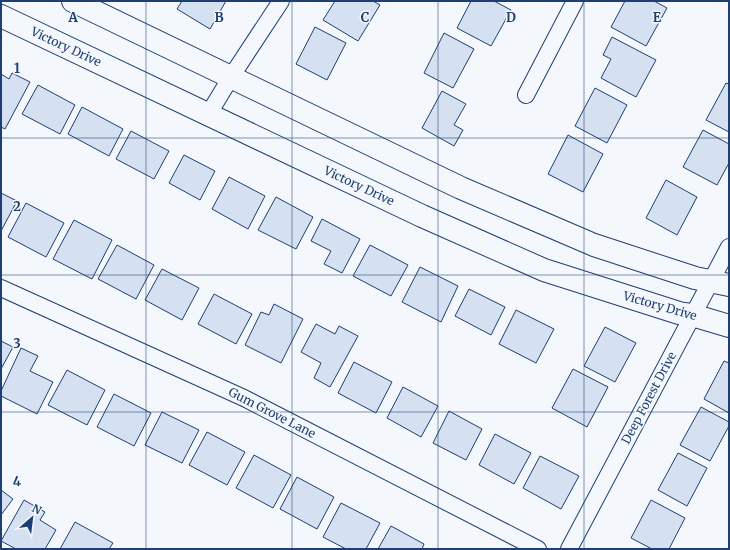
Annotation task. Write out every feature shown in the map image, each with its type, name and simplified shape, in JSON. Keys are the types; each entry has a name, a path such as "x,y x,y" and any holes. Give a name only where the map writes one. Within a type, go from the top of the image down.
{"main road":[{"path":"73,1 461,188 594,245 695,278 720,283"},
{"name":"Victory Drive","path":"1,16 422,216 544,270 679,313 692,315 729,326"}],"street":[{"path":"208,115 281,1"},
{"path":"526,96 575,1"},
{"name":"Deep Forest Drive","path":"569,549 692,315 720,283 729,247"},
{"name":"Gum Grove Lane","path":"1,288 244,398 538,549"}],"building":[{"path":"182,1 226,1 210,29 177,9"},
{"path":"335,1 373,1 380,5 358,41 323,20"},
{"path":"471,1 494,1 511,10 491,46 457,28"},
{"path":"625,1 654,1 667,8 646,46 611,27"},
{"path":"315,27 346,43 327,80 296,64"},
{"path":"444,33 474,49 453,88 424,73"},
{"path":"612,37 656,60 636,97 601,78 611,59 603,55"},
{"path":"12,73 30,82 5,129 1,127 1,74 9,79"},
{"path":"726,83 729,84 729,132 706,120"},
{"path":"38,85 75,105 60,134 22,114"},
{"path":"595,88 627,105 607,143 575,126"},
{"path":"442,91 466,104 454,125 463,130 454,146 422,128"},
{"path":"82,107 123,129 109,156 68,134"},
{"path":"703,130 729,144 729,163 717,185 683,167"},
{"path":"131,131 169,151 154,179 116,159"},
{"path":"568,135 603,154 583,192 548,174"},
{"path":"184,155 215,171 200,200 169,183"},
{"path":"229,177 265,196 248,229 212,209"},
{"path":"666,180 697,197 677,235 646,218"},
{"path":"1,193 17,201 1,231"},
{"path":"276,197 313,217 296,249 258,230"},
{"path":"26,203 64,223 46,257 8,237"},
{"path":"322,219 360,239 342,273 324,264 331,251 311,241"},
{"path":"74,220 112,240 92,279 53,259"},
{"path":"117,245 154,265 136,299 98,279"},
{"path":"370,245 408,265 391,296 353,276"},
{"path":"420,267 458,286 441,322 402,302"},
{"path":"162,269 199,288 182,320 145,300"},
{"path":"469,289 505,307 491,335 455,316"},
{"path":"214,294 252,314 236,344 198,324"},
{"path":"274,304 303,319 281,363 245,345 261,312 269,315"},
{"path":"516,310 554,329 536,363 499,344"},
{"path":"316,324 335,334 339,326 358,336 330,387 314,378 321,363 301,352"},
{"path":"605,327 636,343 615,382 584,366"},
{"path":"1,341 13,347 1,369"},
{"path":"21,348 38,356 30,371 53,382 37,414 1,396 1,391"},
{"path":"724,361 729,363 729,413 704,399"},
{"path":"354,362 392,382 376,413 338,393"},
{"path":"573,369 608,387 587,427 552,408"},
{"path":"67,370 105,390 87,425 48,405"},
{"path":"403,387 438,406 421,437 387,418"},
{"path":"114,394 151,413 134,446 97,427"},
{"path":"701,407 729,422 729,426 710,461 680,445"},
{"path":"449,411 482,429 466,460 433,443"},
{"path":"162,412 199,430 182,463 145,445"},
{"path":"207,432 245,452 227,485 189,465"},
{"path":"495,434 531,453 514,484 479,465"},
{"path":"678,453 707,468 687,506 658,490"},
{"path":"254,455 291,475 273,508 236,488"},
{"path":"540,456 579,476 561,509 523,488"},
{"path":"297,477 334,497 317,529 280,509"},
{"path":"1,490 13,499 1,515"},
{"path":"24,500 45,512 40,520 56,530 45,549 16,549 1,541"},
{"path":"651,500 685,518 669,549 652,549 631,538"},
{"path":"341,503 380,523 366,549 346,549 323,537"},
{"path":"75,522 113,543 109,549 60,549"},
{"path":"391,526 424,544 422,549 378,549"}]}
